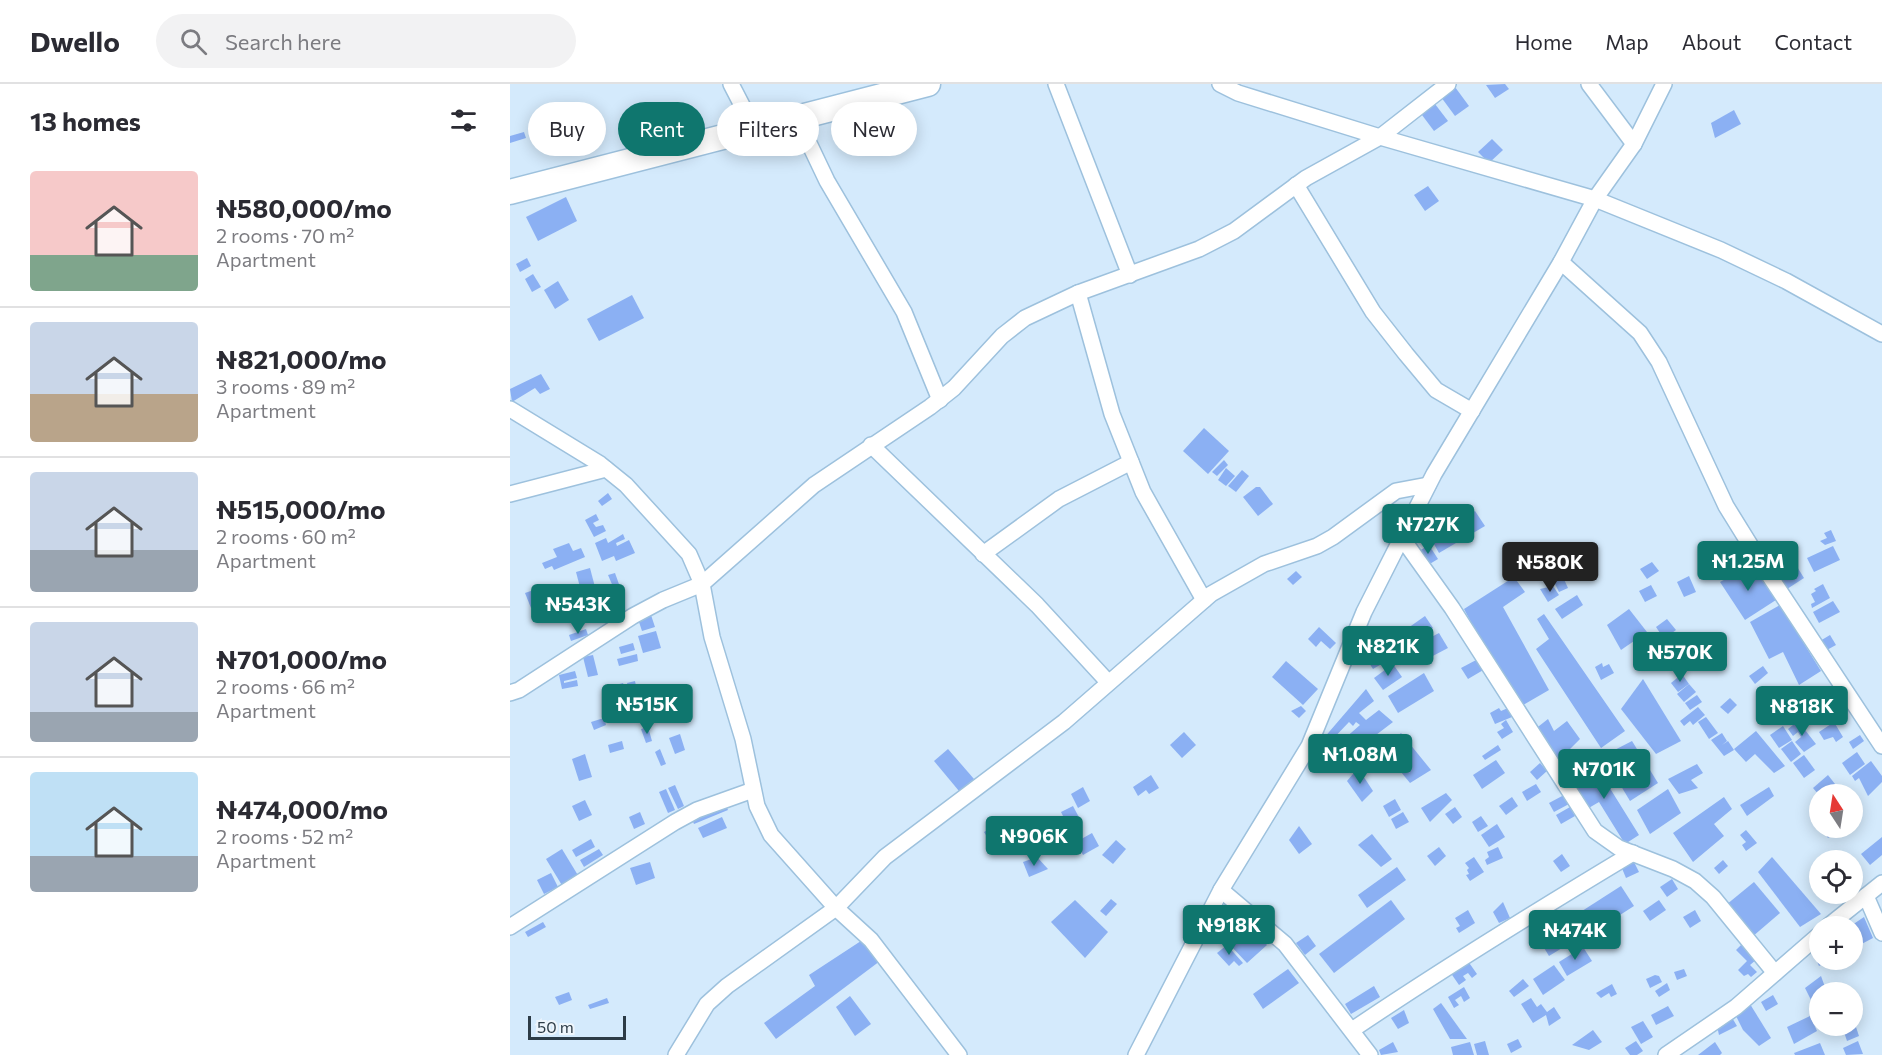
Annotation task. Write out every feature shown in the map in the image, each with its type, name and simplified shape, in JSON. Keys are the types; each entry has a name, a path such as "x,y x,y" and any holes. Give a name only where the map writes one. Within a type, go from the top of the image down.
{"main road":[{"path":"796,102 863,84"},
{"path":"819,112 928,84"},
{"path":"510,176 717,123"},
{"path":"510,192 717,139"}],"street":[{"path":"731,84 740,102"},
{"path":"1056,84 1130,275"},
{"path":"1220,84 1238,93 1380,137 1595,199 1786,281 1882,334"},
{"path":"510,693 519,690 592,645 633,616 663,600 702,584 814,485 940,400 1012,327 1024,318 1078,293 1199,249 1234,231 1296,185 1380,137 1448,84"},
{"path":"1589,84 1634,144"},
{"path":"1136,1055 1221,890 1309,746 1364,612 1428,485 1561,262 1595,199 1634,144 1664,84"},
{"path":"814,156 826,182 900,303 940,400"},
{"path":"1296,185 1372,312 1436,390 1472,411"},
{"path":"1561,262 1612,306 1647,343 1659,362 1726,506 1882,746"},
{"path":"1078,293 1112,414 1143,492 1204,600"},
{"path":"510,409 606,469 626,485 689,554 702,584 712,637 743,740 753,790 771,835 836,908 871,940 960,1055"},
{"path":"871,445 1037,605 1108,682"},
{"path":"982,554 1059,499 1131,462"},
{"path":"510,494 606,469"},
{"path":"676,1055 707,1004 727,986 836,908 885,857 1064,722 1204,600 1230,582 1264,564 1317,546 1333,537 1396,491 1428,485"},
{"path":"1402,538 1469,634 1588,823 1618,848 1673,868 1695,881 1713,897 1775,973"},
{"path":"510,927 675,822 697,810 753,790"},
{"path":"1352,1030 1457,960 1510,930 1633,853"},
{"path":"1841,916 1882,884"},
{"path":"1221,890 1285,944 1370,1055"},
{"path":"1866,896 1882,933"},
{"path":"1669,1054 1736,1007 1809,944"}],"building":[{"path":"1505,84 1509,89 1495,98 1486,85"},
{"path":"1455,87 1469,106 1455,116 1441,97"},
{"path":"1435,104 1448,121 1434,131 1422,115"},
{"path":"1734,110 1741,124 1715,138 1711,123"},
{"path":"524,132 526,138 510,143 510,136"},
{"path":"1492,139 1503,150 1489,163 1478,152"},
{"path":"1428,186 1439,201 1425,211 1414,195"},
{"path":"566,197 577,221 538,241 526,217"},
{"path":"527,258 531,266 520,272 516,264"},
{"path":"533,274 541,287 532,292 525,279"},
{"path":"558,281 569,300 555,309 544,290"},
{"path":"632,295 644,318 599,341 587,319"},
{"path":"541,374 550,389 540,394 535,388 512,402 510,389"},
{"path":"1204,428 1229,451 1208,474 1183,451"},
{"path":"1224,460 1228,465 1217,476 1212,472"},
{"path":"1226,468 1235,476 1226,486 1218,480"},
{"path":"1242,470 1249,476 1236,492 1228,486"},
{"path":"1256,487 1260,487 1273,504 1258,516 1243,497"},
{"path":"608,493 612,499 602,506 598,501"},
{"path":"1475,511 1485,526 1439,553 1430,537"},
{"path":"596,514 599,520 593,523 596,527 603,525 606,531 594,537 585,520"},
{"path":"1831,530 1836,541 1825,545 1820,541 1827,538 1824,533"},
{"path":"623,534 625,539 616,543 617,546 629,540 635,553 616,561 614,556 602,561 595,543 606,538 608,543"},
{"path":"569,543 573,551 581,548 585,557 554,570 552,566 545,569 542,563 557,557 553,549"},
{"path":"1429,545 1438,559 1428,565 1419,551"},
{"path":"1833,546 1840,560 1814,572 1807,558"},
{"path":"1652,562 1659,571 1647,579 1640,569"},
{"path":"1751,565 1776,600 1745,620 1720,582"},
{"path":"1796,565 1804,578 1784,591 1775,578"},
{"path":"590,568 595,587 581,591 576,572"},
{"path":"1296,571 1302,577 1293,585 1287,579"},
{"path":"615,573 620,587 614,589 608,575"},
{"path":"1562,575 1568,588 1559,592 1553,580"},
{"path":"1689,576 1696,592 1684,597 1677,582"},
{"path":"1514,577 1525,592 1503,607 1549,690 1516,709 1464,609"},
{"path":"1823,584 1830,598 1812,608 1811,604 1815,602 1811,594 1816,591 1814,589"},
{"path":"548,585 553,601 531,608 525,593"},
{"path":"1651,585 1657,596 1645,602 1639,591"},
{"path":"1553,586 1559,595 1548,602 1540,589"},
{"path":"1577,595 1583,605 1562,619 1555,609"},
{"path":"1833,601 1840,612 1819,623 1813,612"},
{"path":"1780,605 1821,671 1799,685 1783,652 1769,659 1750,622"},
{"path":"1629,609 1647,632 1621,650 1607,625"},
{"path":"650,612 655,627 642,631 637,616"},
{"path":"1544,614 1625,731 1601,748 1536,649 1549,639 1537,619"},
{"path":"1425,616 1433,628 1417,640 1408,628"},
{"path":"1667,619 1676,630 1664,639 1656,627"},
{"path":"1319,627 1336,643 1330,649 1321,641 1316,647 1308,639"},
{"path":"586,629 588,635 571,641 569,635"},
{"path":"656,631 661,648 643,653 638,636"},
{"path":"1439,633 1448,648 1427,659 1418,644"},
{"path":"1399,635 1407,649 1373,669 1364,655"},
{"path":"1650,635 1657,644 1646,652 1639,642"},
{"path":"1686,635 1703,659 1686,669 1670,649"},
{"path":"1830,635 1836,645 1825,651 1820,641"},
{"path":"633,643 635,650 621,654 619,647"},
{"path":"637,654 638,661 619,666 617,659"},
{"path":"593,655 598,675 588,677 583,657"},
{"path":"1478,659 1485,669 1468,679 1461,668"},
{"path":"1286,661 1318,689 1303,705 1272,677"},
{"path":"1602,663 1603,667 1609,664 1614,673 1601,680 1595,667"},
{"path":"1393,664 1402,677 1383,690 1374,678"},
{"path":"1763,666 1768,673 1755,684 1749,676"},
{"path":"575,671 577,678 564,681 564,683 577,680 578,686 562,689 559,675"},
{"path":"1424,673 1434,691 1398,713 1388,696"},
{"path":"1682,674 1689,684 1678,692 1671,683"},
{"path":"1643,679 1681,741 1656,754 1621,709"},
{"path":"635,681 638,695 631,697 627,683"},
{"path":"623,683 628,695 621,698 616,685"},
{"path":"1689,684 1696,692 1684,702 1677,694"},
{"path":"1366,689 1374,701 1359,713 1366,720 1379,710 1393,722 1338,764 1328,753 1360,725 1356,722 1353,726 1349,722 1329,743 1323,739"},
{"path":"1697,695 1702,702 1690,710 1685,703"},
{"path":"1730,698 1737,705 1728,714 1720,707"},
{"path":"1301,706 1306,711 1299,718 1291,711"},
{"path":"1698,707 1705,715 1693,725 1690,721 1684,726 1680,721"},
{"path":"1499,708 1501,711 1508,708 1512,717 1495,724 1490,713"},
{"path":"1706,717 1718,733 1709,739 1698,722"},
{"path":"604,718 606,725 594,730 591,722"},
{"path":"1548,719 1554,731 1567,721 1580,739 1570,749 1564,768 1534,730"},
{"path":"1506,720 1513,732 1502,739 1497,732 1504,728 1501,724"},
{"path":"1798,721 1816,744 1804,752 1795,742 1801,737 1798,732 1793,736 1788,729"},
{"path":"1834,722 1843,737 1836,742 1833,737 1824,740 1819,732"},
{"path":"1783,726 1792,740 1779,748 1770,735"},
{"path":"648,727 652,741 646,743 641,729"},
{"path":"1756,731 1785,766 1774,773 1755,754 1746,762 1734,749"},
{"path":"1184,732 1196,745 1182,758 1170,745"},
{"path":"1401,733 1431,770 1410,783 1383,750"},
{"path":"1722,733 1727,741 1722,745 1728,741 1734,750 1724,756 1711,740"},
{"path":"680,734 685,750 675,754 669,738"},
{"path":"1860,735 1864,741 1853,749 1849,742"},
{"path":"622,741 624,749 610,753 608,745"},
{"path":"1632,741 1658,783 1630,801 1603,756"},
{"path":"1792,741 1801,754 1791,762 1781,749"},
{"path":"1498,745 1501,750 1485,760 1482,756"},
{"path":"660,749 666,764 661,766 655,752"},
{"path":"948,749 974,779 959,791 934,761"},
{"path":"1857,752 1865,764 1850,775 1842,763"},
{"path":"585,754 592,777 579,781 572,759"},
{"path":"1804,755 1815,770 1804,778 1793,763"},
{"path":"1496,760 1505,773 1482,789 1473,775"},
{"path":"1593,761 1639,835 1625,844 1599,802 1587,809 1573,779"},
{"path":"1871,761 1882,776 1882,782 1868,796 1859,778 1855,781 1852,776"},
{"path":"1540,763 1547,771 1537,780 1530,772"},
{"path":"1697,764 1703,773 1691,780 1698,788 1679,794 1668,779"},
{"path":"1358,768 1373,791 1362,802 1347,781"},
{"path":"1151,775 1159,788 1149,794 1146,790 1138,796 1133,787"},
{"path":"1828,775 1835,784 1818,784"},
{"path":"1536,784 1541,792 1527,801 1522,792"},
{"path":"675,785 684,806 678,809 668,788"},
{"path":"1083,787 1090,801 1078,808 1071,794"},
{"path":"1769,787 1774,796 1747,816 1740,805"},
{"path":"666,789 675,810 668,813 659,792"},
{"path":"1668,789 1681,813 1650,834 1637,810"},
{"path":"1446,793 1452,800 1430,822 1421,808"},
{"path":"1564,795 1569,804 1554,812 1549,803"},
{"path":"1512,797 1518,806 1506,815 1499,806"},
{"path":"1724,797 1732,809 1714,824 1724,836 1693,862 1673,833"},
{"path":"1395,799 1401,810 1389,817 1383,806"},
{"path":"585,800 592,815 579,821 572,806"},
{"path":"725,803 728,810 694,824 691,817"},
{"path":"1073,806 1082,823 1070,830 1061,812"},
{"path":"1455,807 1462,817 1453,824 1445,814"},
{"path":"1570,807 1575,816 1561,824 1556,815"},
{"path":"640,812 645,824 634,829 629,817"},
{"path":"1403,812 1409,822 1396,829 1391,819"},
{"path":"1481,816 1488,826 1478,832 1472,822"},
{"path":"722,817 727,828 703,838 698,828"},
{"path":"1057,822 1067,837 1059,843 1048,828"},
{"path":"1497,824 1505,837 1489,847 1481,835"},
{"path":"995,826 1003,839 992,845 984,832"},
{"path":"1299,826 1312,844 1299,854 1289,840"},
{"path":"1746,830 1757,843 1746,851 1742,845 1746,842 1740,835"},
{"path":"1092,833 1099,846 1083,855 1076,842"},
{"path":"1372,834 1392,859 1381,867 1358,845"},
{"path":"1882,837 1882,855 1870,865 1863,856 1863,852"},
{"path":"591,839 595,847 576,857 572,850"},
{"path":"1116,840 1126,849 1113,864 1102,855"},
{"path":"1439,847 1446,856 1435,866 1427,856"},
{"path":"1498,847 1503,858 1487,865 1485,860 1489,857 1487,852"},
{"path":"562,849 579,877 563,887 546,859"},
{"path":"599,849 603,855 584,867 580,860"},
{"path":"1562,854 1570,866 1561,872 1553,861"},
{"path":"1037,857 1048,869 1029,877 1023,862"},
{"path":"1474,857 1484,872 1470,881 1466,875 1469,874 1467,870 1469,868 1465,863"},
{"path":"1772,857 1809,900 1809,904 1812,904 1821,914 1809,916 1809,921 1800,927 1758,872"},
{"path":"1633,860 1639,872 1626,878 1621,866"},
{"path":"1723,860 1728,866 1719,874 1714,868"},
{"path":"650,862 655,878 636,885 630,868"},
{"path":"1397,867 1406,880 1367,908 1358,895"},
{"path":"551,873 558,887 544,894 537,880"},
{"path":"1672,879 1678,889 1667,897 1660,887"},
{"path":"1754,882 1780,913 1752,937 1726,905"},
{"path":"1621,886 1634,906 1595,931 1582,911"},
{"path":"1111,899 1117,904 1106,916 1100,911"},
{"path":"1075,900 1108,932 1085,958 1051,922"},
{"path":"1391,900 1405,919 1334,973 1319,954"},
{"path":"1659,900 1666,910 1650,921 1643,911"},
{"path":"1503,902 1510,918 1499,923 1493,912"},
{"path":"1468,910 1475,923 1459,933 1456,928 1460,926 1455,918"},
{"path":"1695,910 1701,921 1690,928 1683,917"},
{"path":"1574,916 1585,934 1549,956 1538,938"},
{"path":"1863,918 1873,938 1863,943"},
{"path":"1237,921 1242,926 1231,936 1226,931"},
{"path":"543,922 546,927 528,937 525,932"},
{"path":"1248,924 1267,945 1247,963 1228,943"},
{"path":"1308,935 1316,946 1305,955 1296,943"},
{"path":"864,939 880,961 776,1039 764,1023 815,986 809,975"},
{"path":"1743,943 1757,959 1750,965 1757,972 1751,977 1748,974 1744,976 1738,970 1747,961 1736,950"},
{"path":"1227,945 1243,963 1239,966 1234,961 1229,966 1217,953"},
{"path":"1583,947 1592,961 1567,976 1559,962"},
{"path":"1465,957 1477,974 1472,978 1468,973 1463,976 1466,980 1459,985 1448,969"},
{"path":"1554,965 1565,980 1543,995 1533,979"},
{"path":"1288,969 1299,983 1263,1009 1253,994"},
{"path":"1684,969 1687,976 1677,980 1674,972"},
{"path":"1655,975 1659,976 1662,982 1650,988 1646,979"},
{"path":"1821,976 1823,982 1813,982"},
{"path":"1523,979 1529,986 1514,997 1509,991"},
{"path":"1667,983 1670,990 1659,997 1655,991"},
{"path":"1612,984 1617,994 1611,997 1609,993 1601,998 1596,993"},
{"path":"1374,986 1380,997 1351,1014 1345,1004"},
{"path":"1464,987 1470,998 1464,1002 1461,996 1455,1000 1459,1005 1454,1008 1448,997"},
{"path":"569,992 572,1000 559,1005 555,997"},
{"path":"1773,995 1778,1004 1766,1011 1761,1002"},
{"path":"850,996 871,1024 855,1036 836,1007"},
{"path":"607,998 609,1003 590,1009 588,1005"},
{"path":"1531,998 1537,1007 1541,1004 1547,1012 1554,1007 1561,1018 1549,1026 1546,1015 1533,1023 1521,1004"},
{"path":"1441,1003 1467,1039 1450,1039 1433,1009"},
{"path":"1750,1004 1771,1038 1759,1046 1743,1030 1736,1016"},
{"path":"1668,1006 1674,1016 1656,1025 1651,1015"},
{"path":"1404,1010 1409,1023 1398,1029 1391,1018"},
{"path":"1731,1016 1737,1026 1719,1035 1717,1026"},
{"path":"1809,1016 1809,1036 1794,1044 1787,1027"},
{"path":"1643,1021 1653,1037 1641,1044 1631,1027"},
{"path":"1593,1030 1602,1042 1589,1050 1572,1045"},
{"path":"1845,1036 1859,1036 1847,1041"},
{"path":"1518,1039 1522,1047 1511,1053 1507,1044"},
{"path":"1485,1041 1489,1055 1477,1055 1474,1044"},
{"path":"1636,1041 1643,1051 1637,1055 1630,1055 1625,1048"},
{"path":"1858,1041 1863,1054 1846,1055 1843,1048"},
{"path":"1393,1042 1398,1052 1381,1055 1379,1050"},
{"path":"1470,1042 1474,1055 1453,1055 1451,1047"},
{"path":"1715,1042 1722,1053 1720,1055 1698,1055"},
{"path":"1820,1043 1825,1055 1795,1055 1794,1053"}]}
